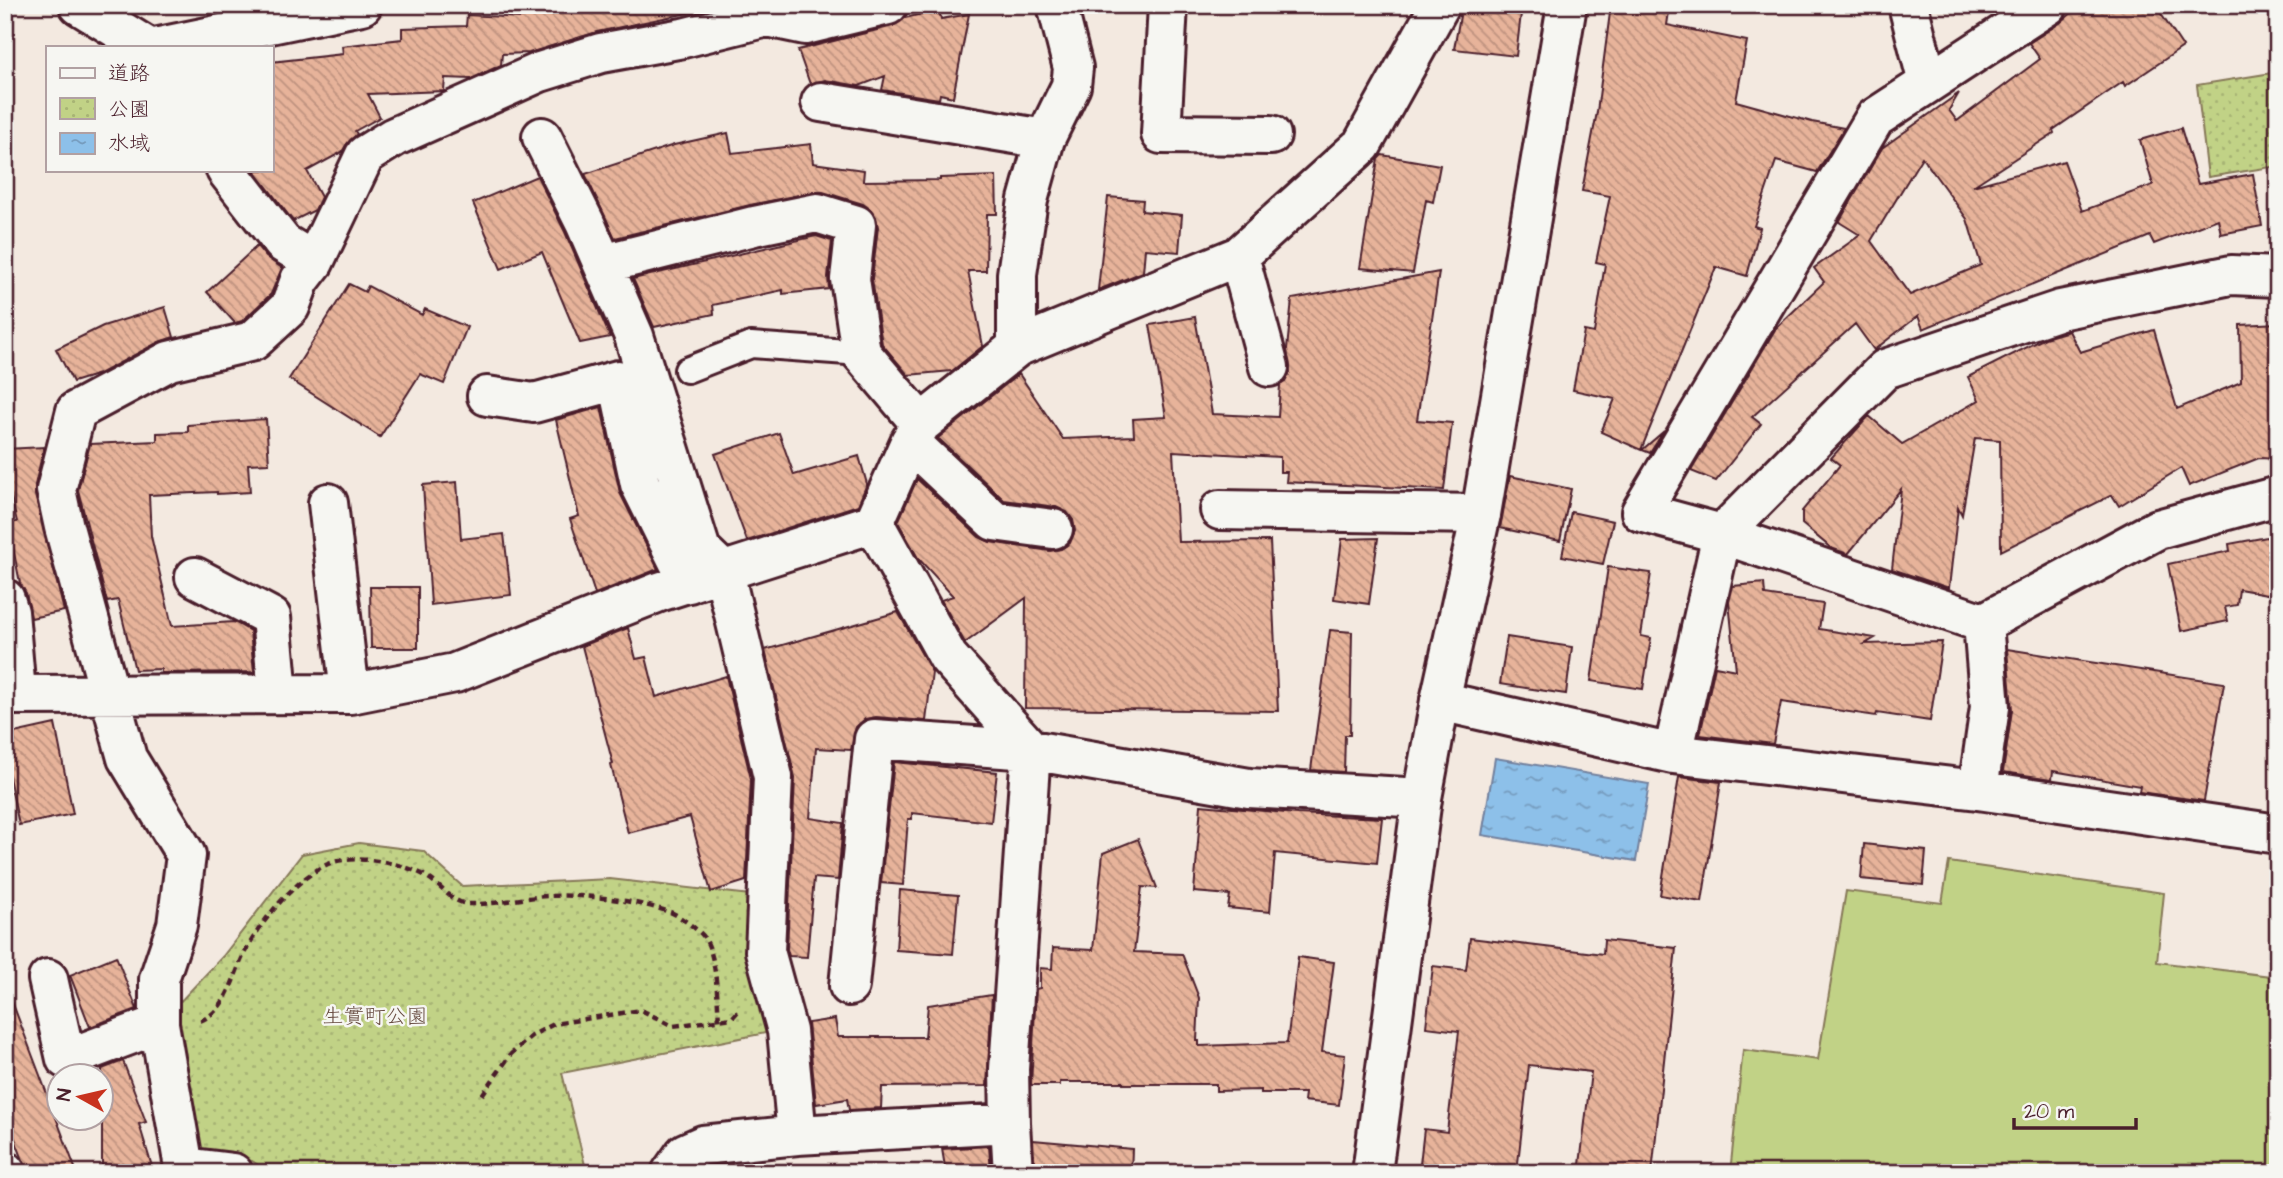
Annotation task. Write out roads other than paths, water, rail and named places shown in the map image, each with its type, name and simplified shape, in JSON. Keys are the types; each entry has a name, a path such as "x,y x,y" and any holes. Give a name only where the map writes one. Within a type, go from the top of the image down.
{"street":[{"path":"79,5 145,46"},
{"path":"164,46 362,5"},
{"path":"233,1173 185,1170 159,1024 159,979 177,925 186,855 127,758 112,695 91,633 56,490 76,411 169,361 253,341 290,307 300,280 314,262 365,155 394,137 540,72 601,53 683,37 767,11 805,25 888,5"},
{"path":"1017,347 1017,274 1028,200 1045,139 1071,86 1073,68 1057,5"},
{"path":"1168,5 1161,134 1271,135"},
{"path":"5,599 9,612 10,694 350,694 455,673 659,592 874,523 915,433 1017,347 1239,257 1362,145 1440,5"},
{"path":"1372,1173 1422,799 1440,701 1481,514 1567,5"},
{"path":"1908,5 1928,83"},
{"path":"2048,5 1875,117 1641,512 1722,534 1983,622 2158,529 2278,496"},
{"path":"821,102 1045,139"},
{"path":"542,137 635,336 701,550 706,577 773,777 765,951 787,1031 797,1135"},
{"path":"228,172 283,243 314,262"},
{"path":"603,264 817,213 856,225 850,279 861,353 915,433 995,521 1053,529"},
{"path":"1239,257 1269,367"},
{"path":"1673,754 1722,534 1885,369 2060,310 2231,275 2278,277"},
{"path":"487,396 534,403 618,380 640,484 706,577"},
{"path":"328,503 350,694"},
{"path":"1220,510 1481,514"},
{"path":"874,523 948,657 1031,750 1009,1069 1013,1173"},
{"path":"195,577 271,617 278,694"},
{"path":"1978,790 1990,707 1983,622"},
{"path":"1440,701 1673,754 1978,790 2278,834"},
{"path":"849,986 874,739 1031,750 1250,788 1422,799"},
{"path":"48,979 66,1059 159,1024"},
{"path":"671,1173 685,1153 704,1145 797,1135 1010,1123"}],"lane":[{"path":"687,370 751,345 861,353"}],"water":[{"path":"1495,758 1649,784 1636,861 1482,835"}],"park label":[{"name":"生實町公園","path":"375,1016"}]}
